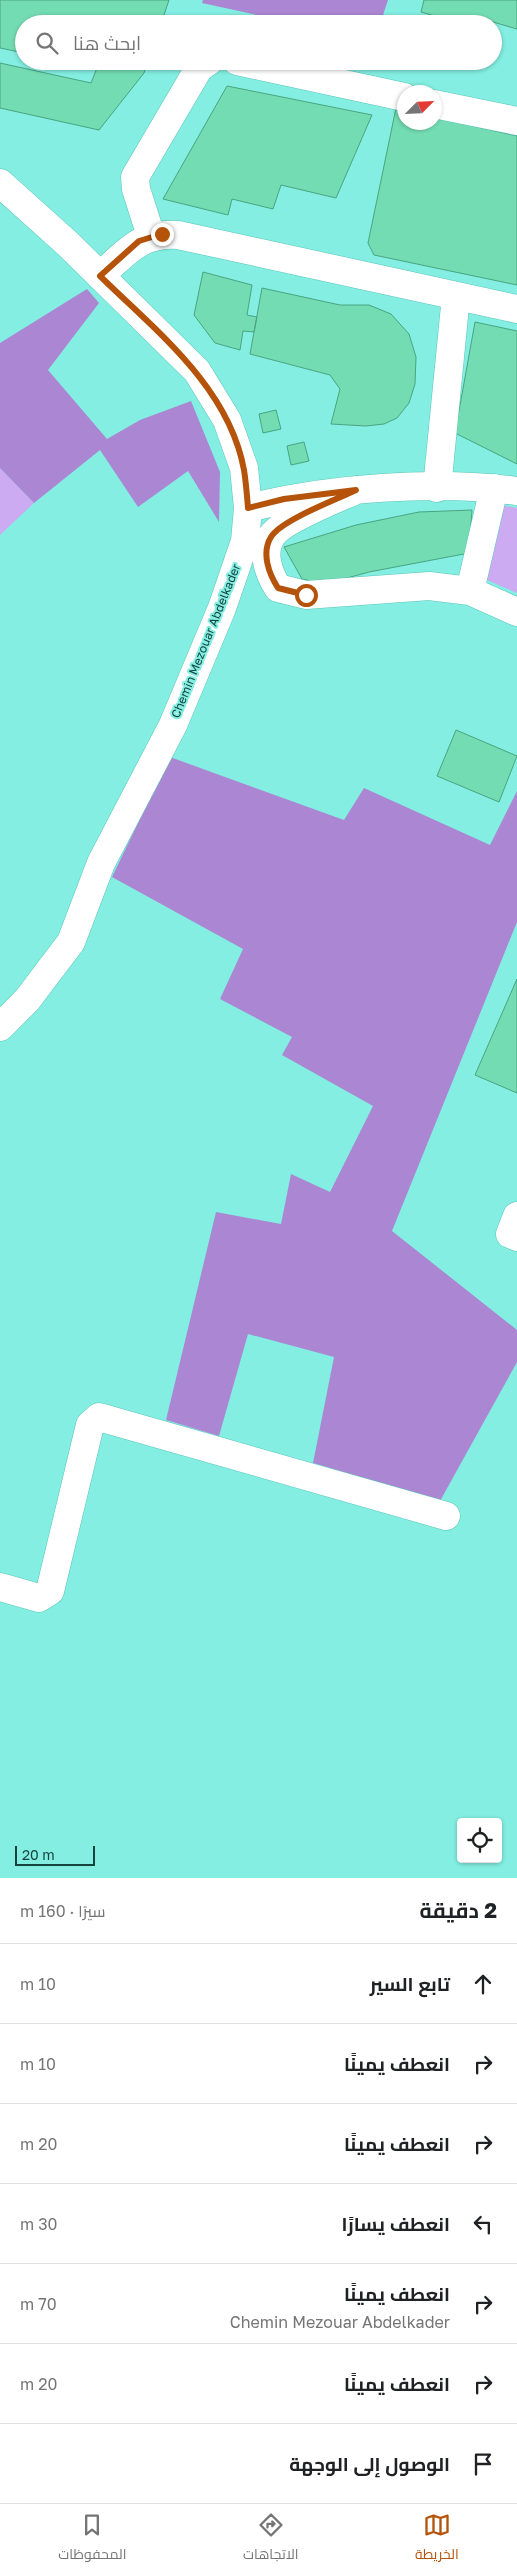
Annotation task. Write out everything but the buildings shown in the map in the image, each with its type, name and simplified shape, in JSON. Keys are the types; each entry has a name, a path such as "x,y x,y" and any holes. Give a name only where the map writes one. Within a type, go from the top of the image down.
{"street":[{"path":"151,236 136,189 135,177 198,70"},
{"path":"279,70 397,95"},
{"path":"442,106 517,121"},
{"name":"Chemin Mezouar Abdelkader","path":"0,184 100,276 197,371 227,420 244,468 248,508 245,542 222,608 173,725 101,863 71,942 27,1000 0,1027"},
{"path":"100,276 139,241 151,236 178,236 517,309"},
{"path":"437,488 456,296"},
{"path":"248,508 284,499 356,490 437,488 505,490 470,591"},
{"path":"356,490 287,523 271,536 266,552 271,577 278,588 306,595 429,586 470,591 517,612"},
{"path":"517,1216 510,1234 517,1236"},
{"path":"0,1587 39,1598 50,1591 90,1425 99,1417 446,1516"}],"shaded area":[{"path":"203,0 388,0 383,15 257,15 202,3"},
{"path":"87,289 99,303 48,370 107,439 140,420 191,401 220,472 219,522 188,471 138,507 100,450 34,503 0,468 0,343"},
{"path":"0,468 34,503 0,535"},
{"path":"496,504 517,508 517,593 480,577"},
{"path":"170,757 344,820 364,788 490,845 517,791 517,922 392,1231 517,1330 517,1362 440,1501 313,1463 334,1357 248,1334 219,1436 166,1420 216,1212 281,1224 291,1174 330,1192 373,1106 282,1055 292,1037 220,999 243,949 112,877"}],"route":[{"path":"162,234 139,241 100,276 197,371 227,420 244,468 248,508 284,499 356,490 287,523 271,536 266,552 271,577 278,588 306,595"}]}
